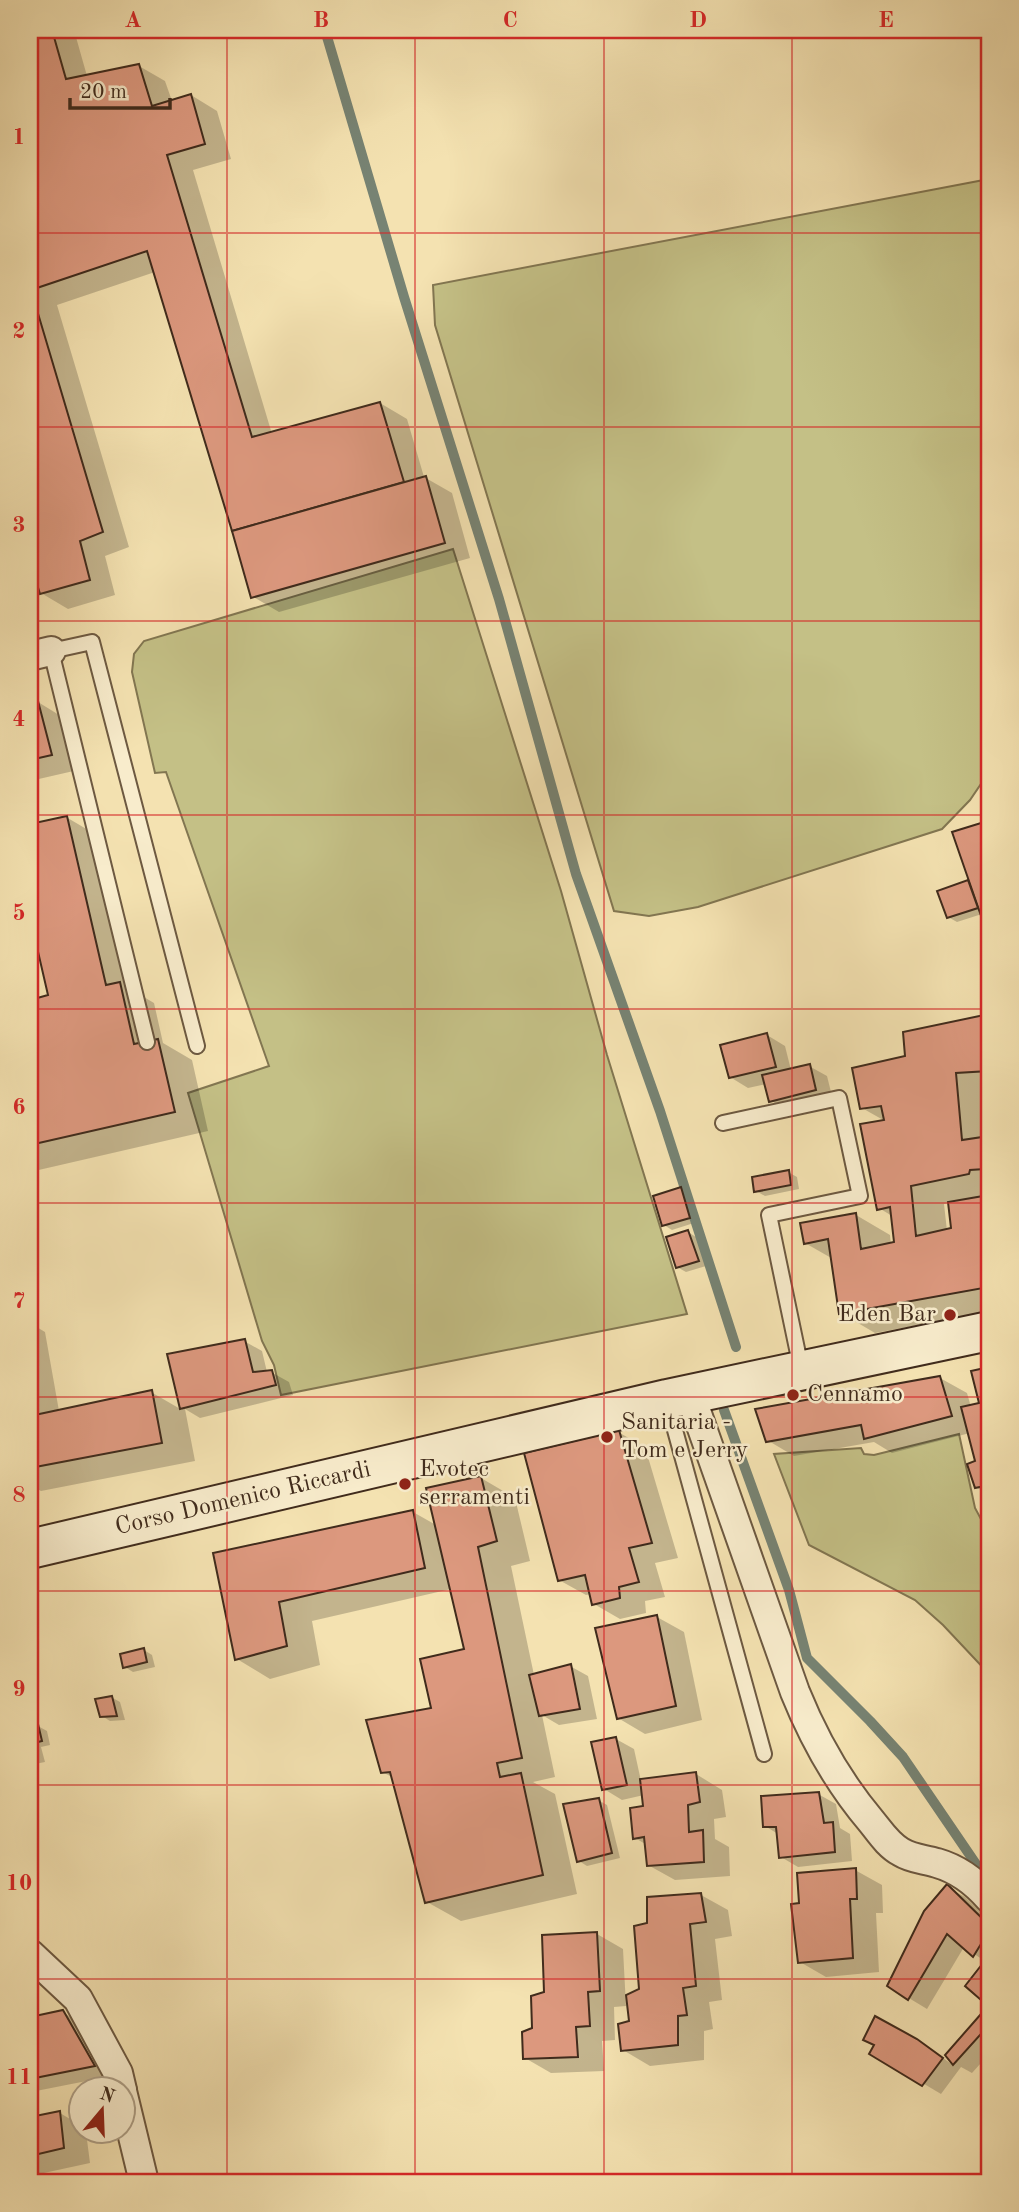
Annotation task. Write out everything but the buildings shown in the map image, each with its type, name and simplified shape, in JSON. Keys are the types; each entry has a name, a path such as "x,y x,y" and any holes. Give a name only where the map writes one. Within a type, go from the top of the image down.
{"main road":[{"name":"Corso Domenico Riccardi","path":"30,1549 678,1397 989,1331"}],"street":[{"path":"678,1397 810,1730 827,1760 889,1844 914,1858 933,1861 958,1871 989,1898"},
{"path":"30,1954 78,1999 119,2076"},
{"path":"135,2146 144,2182"}],"lane":[{"path":"147,1042 40,654 92,642 197,1046"},
{"path":"723,1123 839,1098 860,1196 769,1216 802,1371"},
{"path":"678,1397 764,1754"}],"shaded area":[{"path":"989,179 989,772 970,800 942,829 698,907 649,916 614,911 435,325 433,285"},
{"path":"453,549 561,891 607,1055 687,1314 281,1395 274,1365 262,1341 188,1093 269,1066 166,772 155,773 132,672 134,654 144,641"},
{"path":"959,1434 975,1508 989,1534 989,1674 943,1625 915,1600 809,1545 774,1454 861,1448 864,1454 874,1455"}],"waterway":[{"path":"325,30 404,297 499,599 576,874 660,1111 736,1347"},
{"path":"724,1410 789,1590 807,1658 903,1757 989,1879"}],"place":[{"name":"Eden Bar","path":"950,1315"},
{"name":"Cennamo","path":"793,1395"},
{"name":"Sanitaria - Tom e Jerry","path":"607,1437"},
{"name":"Evotec serramenti","path":"405,1484"}]}
